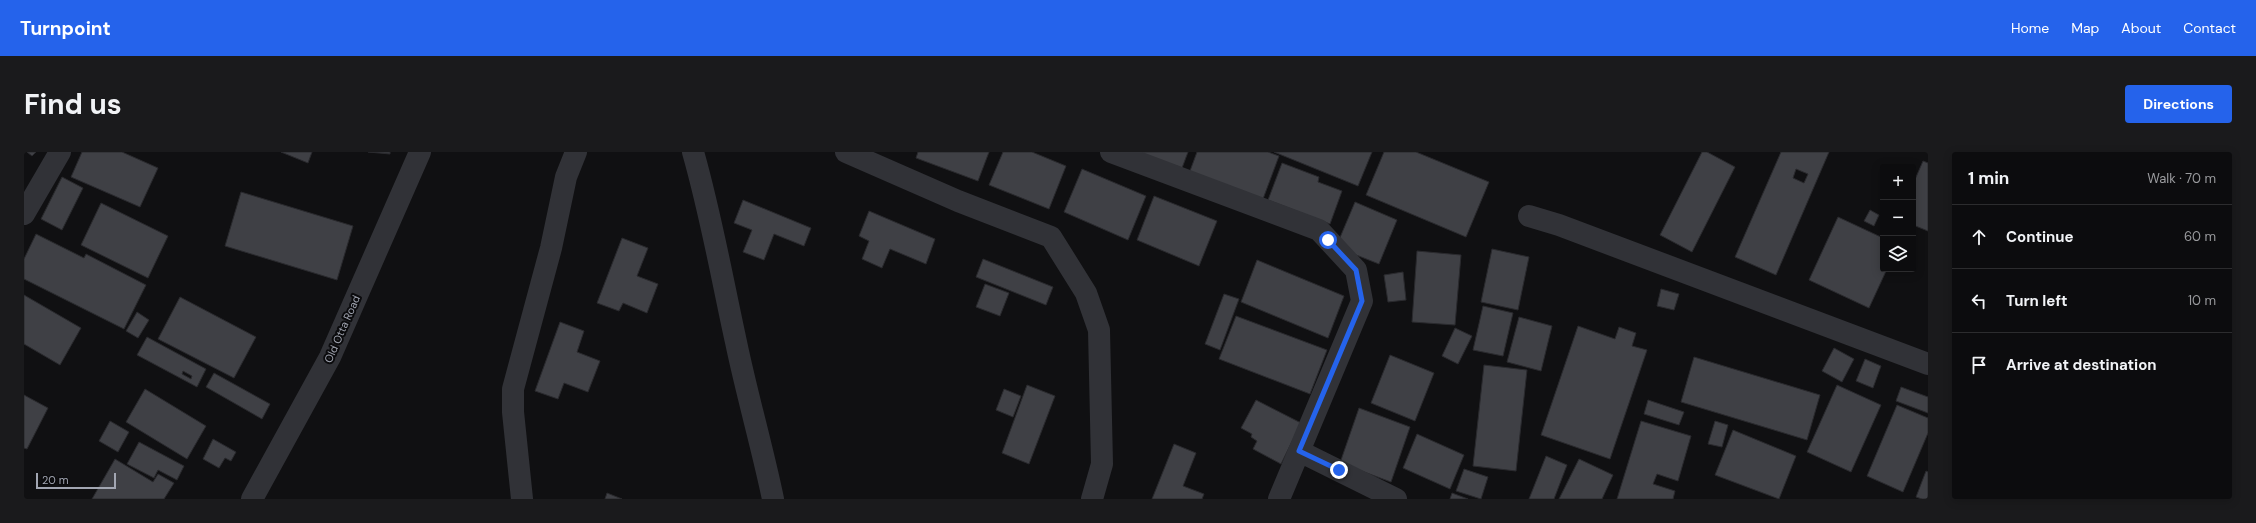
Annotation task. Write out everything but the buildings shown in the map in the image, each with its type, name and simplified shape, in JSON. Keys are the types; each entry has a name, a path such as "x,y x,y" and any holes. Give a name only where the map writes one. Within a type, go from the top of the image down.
{"street":[{"path":"24,214 60,152"},
{"name":"Old Otta Road","path":"252,499 330,357 420,152"},
{"path":"522,499 513,412 513,389 551,248 566,177 576,152"},
{"path":"693,152 709,209 736,344 763,451 773,499"},
{"path":"846,152 958,201 1051,237 1086,293 1099,330 1102,464 1092,499"},
{"path":"1111,152 1319,230 1356,270 1362,301 1279,499"},
{"path":"1528,216 1559,225 1928,364"},
{"path":"1299,451 1396,499"}],"route":[{"path":"1328,240 1356,270 1362,301 1299,451 1339,470"}]}
